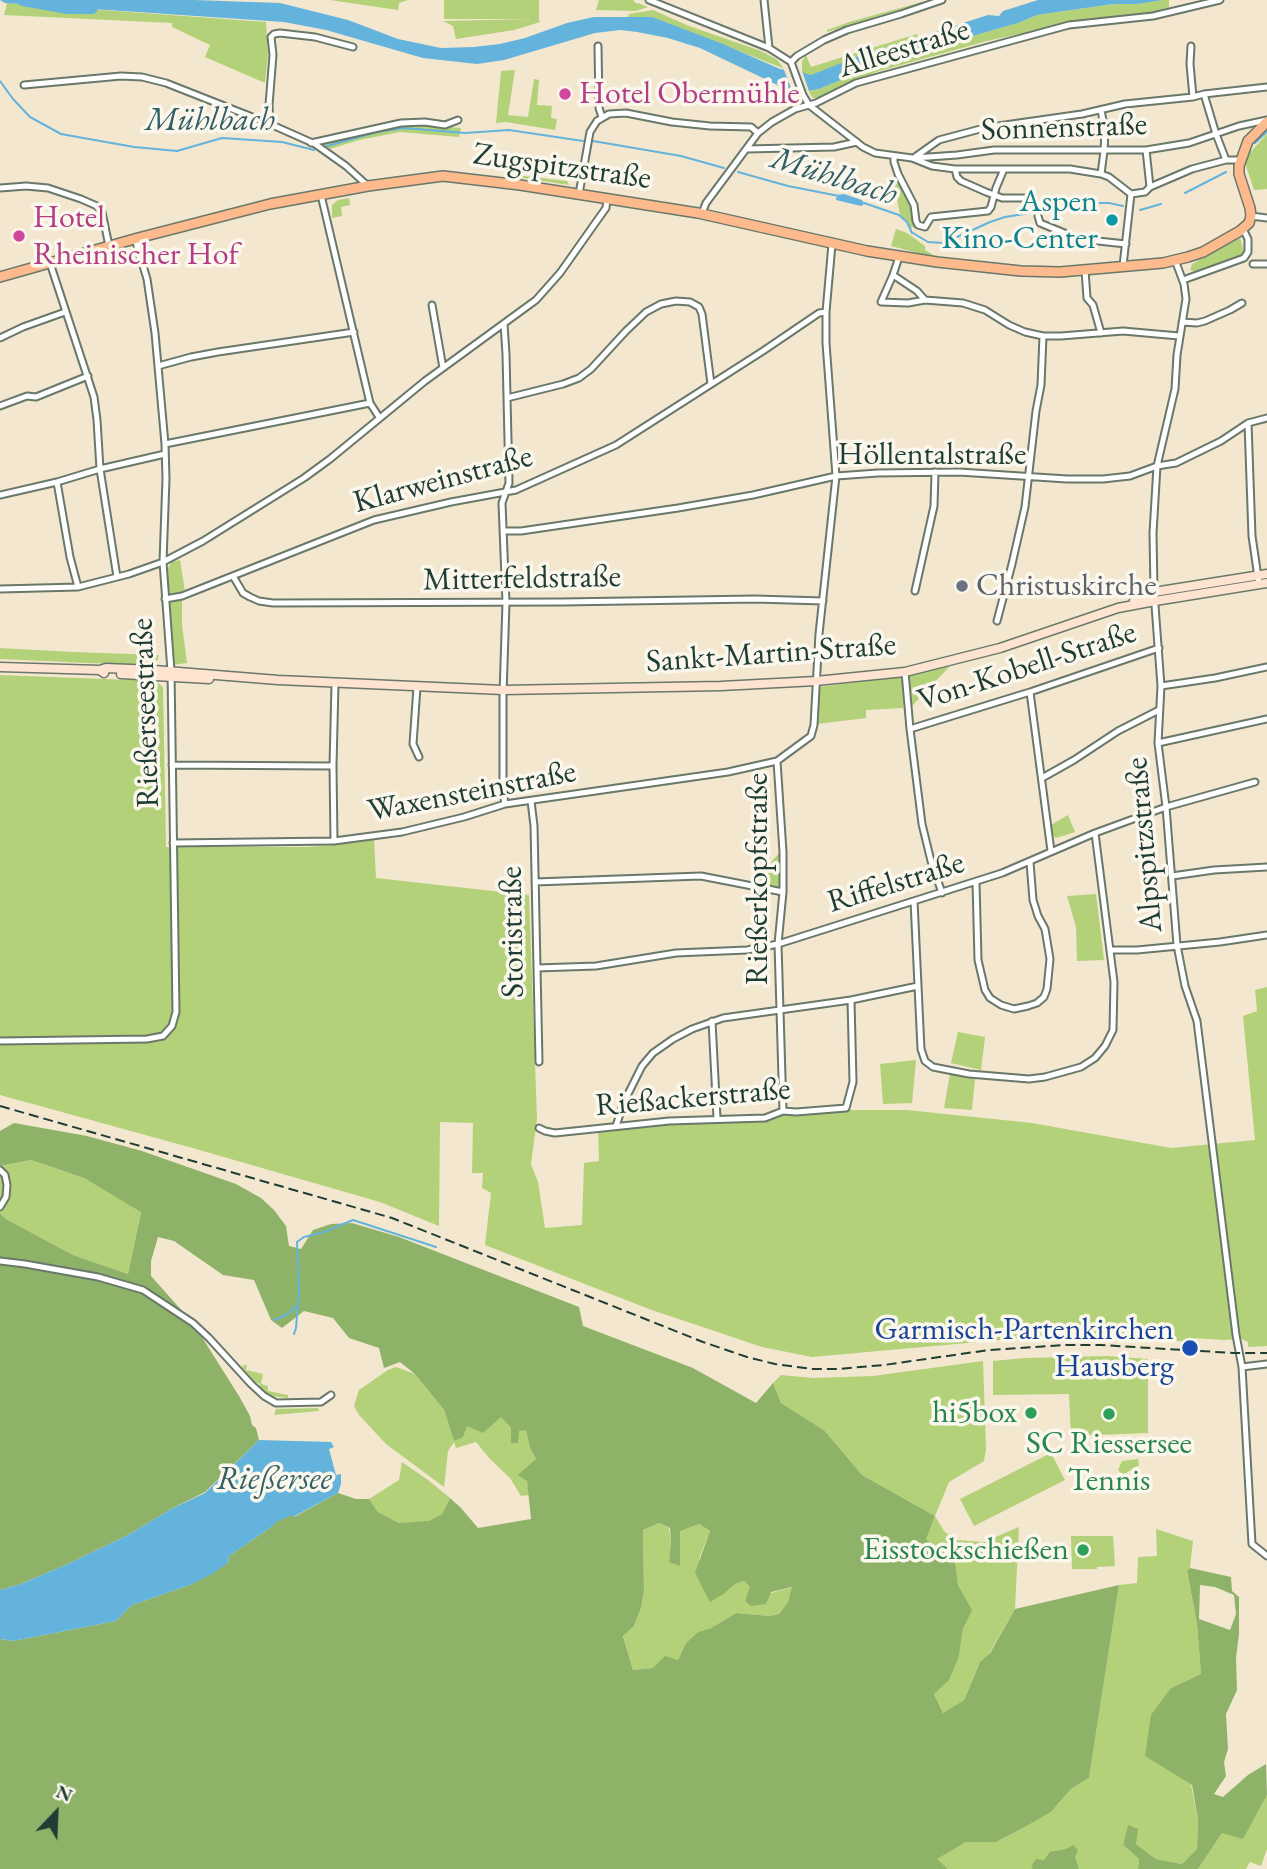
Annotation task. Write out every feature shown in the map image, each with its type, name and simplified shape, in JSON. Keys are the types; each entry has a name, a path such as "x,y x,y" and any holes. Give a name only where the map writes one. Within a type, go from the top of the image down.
{"main road":[{"path":"1243,229 1251,216 1240,171 1248,141 1267,121"},
{"name":"Zugspitzstraße","path":"0,277 270,204 431,176 451,176 579,194 702,214 899,257 1021,271 1060,272 1175,260 1203,252 1243,229"},
{"name":"Sankt-Martin-Straße","path":"0,667 106,668 335,684 503,690 698,687 816,681 905,672 1000,648 1154,596 1261,581 1267,574"}],"street":[{"path":"649,0 769,48 791,62 809,105 875,153 912,158 932,166 955,169 1070,169 1109,177 1131,194 1145,192 1150,187 1192,169 1226,160"},
{"path":"764,0 769,48"},
{"path":"791,62 797,55 847,30 942,0"},
{"name":"Alleestraße","path":"702,214 706,203 758,133 795,109 856,83 1069,25 1153,16 1220,0"},
{"path":"270,124 273,55 271,37 274,34 315,37 353,47"},
{"path":"598,46 599,108 602,117"},
{"path":"1191,46 1193,97"},
{"path":"24,85 121,76 142,77 172,85 313,144 346,166 368,186"},
{"path":"912,158 939,140 984,128 1125,104 1267,87"},
{"path":"1205,94 1226,160 1240,171"},
{"path":"1101,110 1105,131 1101,174"},
{"path":"579,194 593,126 602,117 616,112 672,122 751,127 758,133"},
{"path":"313,144 401,122 445,125 458,120"},
{"name":"Sonnenstraße","path":"912,158 995,150 1146,150 1189,143 1239,126 1267,121"},
{"path":"746,149 834,147 857,142"},
{"path":"1146,150 1150,187"},
{"path":"894,156 898,174 914,205 918,225 925,227 931,217 988,211 1004,169"},
{"path":"955,169 961,181 994,195 1013,199 1031,198"},
{"path":"0,188 48,188 96,206 102,212 108,246"},
{"path":"1124,266 1131,194"},
{"path":"321,195 370,403 379,417"},
{"path":"0,589 78,587 163,562 303,478 443,368 536,300 560,272 606,208 607,199"},
{"path":"1038,216 1040,223 1079,239 1126,244"},
{"path":"1251,216 1267,218"},
{"path":"1175,260 1183,280 1244,258 1248,252 1248,239 1243,229"},
{"name":"Rießerseestraße","path":"0,1041 147,1039 163,1035 172,1026 176,1012 171,674 163,562 165,444 147,279 135,239"},
{"name":"Rießerkopfstraße","path":"783,1111 778,944 783,892 782,826 777,761 811,736 814,725 836,476 826,354 826,312 832,244"},
{"path":"899,257 881,302 908,303 925,300 963,303 985,310 1025,332 1043,336 1123,331 1179,337"},
{"path":"50,263 94,397 100,469 117,577"},
{"path":"1253,264 1267,264"},
{"path":"1085,270 1087,298 1093,305 1101,333"},
{"path":"892,275 917,291 925,300"},
{"name":"Alpspitzstraße","path":"1183,280 1186,299 1179,337 1175,389 1157,466 1153,533 1154,596 1161,686 1158,743 1177,945 1185,986 1197,1021 1242,1367 1252,1544 1267,1556"},
{"path":"507,398 579,378 646,312 661,304 676,301 690,302 699,307 712,384"},
{"path":"1182,319 1197,323 1242,303"},
{"path":"432,305 443,368"},
{"path":"0,338 65,312"},
{"name":"Klarweinstraße","path":"164,599 182,596 374,520 451,502 506,493 590,458 616,445 819,313 826,312"},
{"path":"504,324 509,483 502,503 506,603 503,690 505,804"},
{"path":"158,366 218,352 354,332"},
{"path":"997,621 1025,507 1041,385 1043,336"},
{"path":"0,405 27,396 36,397 88,376"},
{"path":"165,444 370,403"},
{"name":"Höllentalstraße","path":"504,531 522,531 678,508 753,495 836,476 878,472 959,472 1067,479 1130,476 1157,466 1176,463 1197,454 1248,423 1267,418"},
{"path":"1248,423 1252,536 1261,581"},
{"path":"0,495 165,454"},
{"path":"915,591 934,506 934,472"},
{"path":"57,482 78,587"},
{"name":"Mitterfeldstraße","path":"233,576 243,593 259,601 273,603 755,599 823,601"},
{"name":"Von-Kobell-Straße","path":"910,729 1159,648"},
{"path":"1161,686 1267,667"},
{"path":"905,672 922,824 942,893"},
{"path":"334,842 335,684"},
{"path":"417,687 413,744 419,757"},
{"path":"1030,692 1051,852"},
{"path":"1042,778 1118,731 1159,710"},
{"path":"1158,743 1267,719"},
{"name":"Waxensteinstraße","path":"173,843 334,842 402,832 505,804 728,772 777,761"},
{"path":"172,765 333,766"},
{"name":"Riffelstraße","path":"537,968 596,966 677,953 747,950 778,944 976,882 1166,807 1255,782"},
{"name":"Storistraße","path":"531,801 539,1062"},
{"path":"914,901 921,1049 925,1061 933,1067 998,1078 1045,1077 1081,1067 1096,1058 1113,1030 1114,998 1110,950 1095,833"},
{"path":"976,882 978,960 985,990 990,998 1014,1009 1037,1003 1044,997 1047,989 1050,959 1045,929 1032,900 1030,862"},
{"path":"1172,876 1267,867"},
{"path":"535,883 701,876 783,892"},
{"path":"1110,950 1137,950 1267,935"},
{"path":"616,1126 632,1083 642,1066 653,1053 673,1039 712,1021 850,1000 918,986"},
{"name":"Rießackerstraße","path":"542,1130 555,1133 717,1118 765,1118 783,1111 846,1108 853,1082 850,1000"},
{"path":"712,1021 717,1118"},
{"path":"0,1170 5,1175 7,1185 6,1197 0,1207"},
{"path":"0,1261 98,1277 143,1290 193,1323 251,1384 276,1403 321,1402 331,1395"},
{"path":"1242,1367 1267,1364"}],"green space":[{"path":"330,0 408,0 399,3 398,10"},
{"path":"444,0 539,0 540,22 514,30 456,39 453,26 443,21 533,19 444,19"},
{"path":"599,0 633,0 648,7 636,11 596,10"},
{"path":"1169,0 1169,7 1151,14 1088,19 987,41 876,72 824,97 813,98 808,91 1037,15"},
{"path":"7,3 266,22 268,54 265,83 205,57 210,45 172,27 172,23 4,15"},
{"path":"922,3 827,32 849,22"},
{"path":"653,10 689,26 761,51 776,59 785,69 652,17 628,17 629,14"},
{"path":"917,34 918,37 826,70 811,75 802,73 802,61 806,55 811,67"},
{"path":"515,70 508,115 528,117 534,79 539,80 537,105 552,106 551,118 557,119 555,130 506,122 496,123 501,71"},
{"path":"410,124 461,128 459,137 400,132 330,149 322,142"},
{"path":"1267,134 1267,189 1254,190 1245,163 1246,157"},
{"path":"504,175 567,181 569,185"},
{"path":"893,178 899,178 911,203 914,227 910,228 900,215"},
{"path":"349,198 350,205 341,207 342,216 332,218 332,205 338,200"},
{"path":"896,229 907,233 925,246 925,250 933,257 891,246"},
{"path":"1240,238 1245,255 1196,272 1190,270 1192,264"},
{"path":"180,560 185,592 169,595 165,572 172,562"},
{"path":"182,598 187,663 172,665 169,601"},
{"path":"0,648 159,655 152,665 86,663 0,659"},
{"path":"951,665 911,707 907,676"},
{"path":"0,675 156,681 163,687 166,847 307,847 374,839 376,878 529,895 537,1119 531,1164 538,1182 545,1228 582,1225 584,1163 599,1161 598,1130 845,1110 907,1110 1032,1123 1171,1148 1255,1140 1243,1016 1257,1011 1255,990 1267,987 1267,1346 1248,1347 1248,1342 1242,1339 1195,1338 1194,1342 1056,1335 812,1357 762,1347 649,1309 485,1245 491,1193 482,1188 483,1173 472,1173 473,1123 440,1122 439,1226 380,1202 0,1095"},
{"path":"902,677 903,708 866,710 866,718 817,724 818,687"},
{"path":"1068,815 1075,832 1056,838 1051,825"},
{"path":"780,852 782,891 751,885"},
{"path":"1096,894 1104,960 1077,961 1076,927 1067,896"},
{"path":"958,1032 985,1037 981,1070 951,1063"},
{"path":"916,1060 912,1103 883,1104 880,1064"},
{"path":"950,1074 975,1079 972,1110 944,1108"},
{"path":"14,1123 87,1136 142,1151 236,1184 261,1198 286,1226 289,1246 301,1249 313,1230 331,1224 352,1223 399,1237 579,1307 583,1326 693,1368 756,1403 773,1383 781,1403 824,1430 862,1475 935,1516 926,1539 942,1556 955,1560 958,1585 972,1610 963,1629 959,1656 949,1680 934,1694 943,1713 964,1700 980,1662 990,1653 1015,1609 1119,1585 1089,1778 1071,1789 1051,1812 1025,1827 996,1842 966,1842 937,1859 948,1869 0,1869 0,1639 13,1641 116,1621 132,1605 190,1585 228,1563 229,1556 274,1523 292,1514 294,1517 338,1493 356,1499 369,1499 378,1512 399,1523 429,1521 442,1514 450,1498 478,1528 531,1519 527,1481 518,1475 536,1459 526,1430 519,1431 518,1443 511,1443 511,1428 501,1417 483,1433 467,1426 463,1437 454,1441 444,1410 415,1374 400,1362 384,1368 379,1348 349,1338 333,1318 304,1311 282,1328 271,1320 254,1280 223,1275 174,1241 158,1237 151,1261 151,1276 193,1323 239,1396 252,1425 256,1428 259,1440 205,1492 128,1535 70,1563 0,1590 0,1213 6,1219 73,1255 128,1274 141,1212 84,1178 31,1160 0,1166 0,1131","holes":["659,1523 670,1528 669,1562 680,1566 680,1531 699,1524 710,1531 695,1573 710,1602 735,1584 744,1581 750,1587 745,1601 751,1606 766,1604 771,1592 792,1587 788,1602 779,1614 770,1616 736,1613 711,1628 698,1632 686,1643 678,1660 665,1656 653,1668 633,1670 623,1636 634,1626 641,1608 644,1591 643,1530"]},
{"path":"31,1160 84,1178 141,1211 128,1274 73,1255 6,1219 0,1213 0,1166"},
{"name":"SC Riessersee Tennis","path":"1108,1356 1148,1359 1148,1433 1071,1436 1069,1394 993,1395 993,1361"},
{"path":"983,1361 986,1449 984,1461 949,1482 935,1516 862,1475 824,1430 781,1403 773,1383 781,1375 813,1378 873,1376"},
{"path":"247,1365 246,1370 263,1374 261,1384 268,1386 268,1391 288,1395 288,1398 270,1396 242,1367"},
{"path":"396,1367 415,1374 444,1410 454,1441 467,1426 501,1416 511,1428 526,1429 530,1448 536,1459 527,1481 529,1495 521,1496 510,1478 476,1442 456,1448 454,1442 448,1451 444,1487 386,1444 354,1406 359,1390"},
{"path":"318,1408 319,1411 274,1415 276,1409"},
{"path":"1051,1453 1065,1480 974,1526 960,1499"},
{"path":"1138,1459 1139,1465 1123,1475 1118,1470 1122,1461"},
{"path":"402,1462 450,1498 442,1514 429,1522 399,1523 378,1512 369,1499 399,1480"},
{"path":"935,1516 944,1531 955,1540 984,1542 1019,1527 1015,1609 988,1655 978,1666 964,1700 943,1713 934,1694 959,1656 963,1629 971,1610 958,1585 955,1560 942,1556 925,1539"},
{"path":"659,1523 669,1528 669,1562 680,1565 679,1531 699,1524 710,1531 699,1559 725,1593 735,1584 744,1581 750,1587 771,1593 793,1587 788,1602 779,1614 770,1616 736,1613 711,1628 698,1632 686,1643 678,1660 653,1668 633,1670 623,1635 634,1626 641,1608 644,1591 643,1530"},
{"path":"1156,1529 1193,1541 1190,1568 1187,1572 1197,1624 1201,1674 1171,1688 1198,1819 1197,1850 1182,1864 1156,1859 1136,1844 1128,1826 1123,1845 1139,1859 1138,1869 948,1869 936,1859 966,1842 996,1842 1025,1827 1051,1812 1071,1789 1089,1778 1119,1585 1137,1583 1138,1557 1157,1556"},
{"path":"1071,1536 1113,1536 1115,1566 1072,1569"},
{"path":"1190,1568 1231,1577 1232,1591 1239,1597 1237,1690 1226,1714 1226,1776 1214,1794 1223,1797 1248,1775 1266,1764 1267,1795 1243,1839 1222,1833 1198,1869 1138,1869 1139,1859 1123,1845 1128,1825 1138,1829 1136,1844 1156,1859 1182,1864 1197,1849 1198,1819 1192,1785 1145,1756 1151,1715 1171,1688 1201,1674 1197,1624 1187,1571","holes":["1200,1585 1215,1587 1234,1595 1236,1614 1230,1630 1199,1619"]},
{"path":"1267,1795 1267,1849 1261,1866 1250,1862 1246,1869 1198,1869 1222,1833 1243,1838"},
{"path":"1073,1845 1078,1850 1075,1857 1079,1869 1031,1867 1036,1859 1044,1860 1050,1852"}],"water":[{"path":"0,0 280,3 348,20 398,39 441,48 500,44 594,17 652,17 780,69 811,75 854,58 988,15 999,16 1003,11 1038,0 1163,0 1037,15 808,91 788,90 700,48 668,38 620,30 595,33 504,60 477,64 423,58 326,30 284,22 5,3"},
{"path":"844,194 862,200 864,204 861,206 836,200 837,195"},
{"name":"Rießersee","path":"259,1440 331,1442 334,1447 329,1449 336,1475 341,1474 338,1493 293,1517 292,1515 274,1523 229,1556 228,1563 212,1574 190,1585 132,1605 116,1621 13,1641 0,1639 0,1590 70,1563 205,1493"}],"pier":[{"path":"782,65 801,68 810,94 792,94"}],"waterway":[{"path":"23,0 68,8 92,8"},
{"name":"Mühlbach","path":"0,81 30,117 61,134 134,147 177,151 222,138 282,142 314,150"},
{"name":"Mühlbach","path":"327,146 377,132 404,128 465,133 509,130 583,141"},
{"name":"Mühlbach","path":"1255,143 1267,132"},
{"name":"Mühlbach","path":"593,141 681,156 724,168"},
{"name":"Mühlbach","path":"738,172 839,196"},
{"name":"Mühlbach","path":"1185,193 1226,172"},
{"name":"Mühlbach","path":"864,203 899,215 907,222 912,233"},
{"name":"Mühlbach","path":"913,233 928,242 944,243 1005,217 1093,203 1123,206"},
{"name":"Mühlbach","path":"1140,210 1161,204"},
{"path":"294,1334 299,1290 297,1242 304,1237 353,1220 436,1247"},
{"path":"274,1320 297,1306"}],"railway":[{"path":"0,1106 392,1218 703,1342 775,1364 838,1369 989,1350 1064,1345 1267,1353"}],"place":[{"name":"Hotel Obermühle","path":"565,94"},
{"name":"Aspen Kino-Center","path":"1112,220"},
{"name":"Hotel Rheinischer Hof","path":"19,236"},
{"name":"Christuskirche","path":"962,586"},
{"name":"Garmisch-Partenkirchen Hausberg","path":"1190,1348"},
{"name":"hi5box","path":"1031,1413"},
{"name":"SC Riessersee Tennis","path":"1109,1414"},
{"name":"Eisstockschießen","path":"1083,1550"}]}
